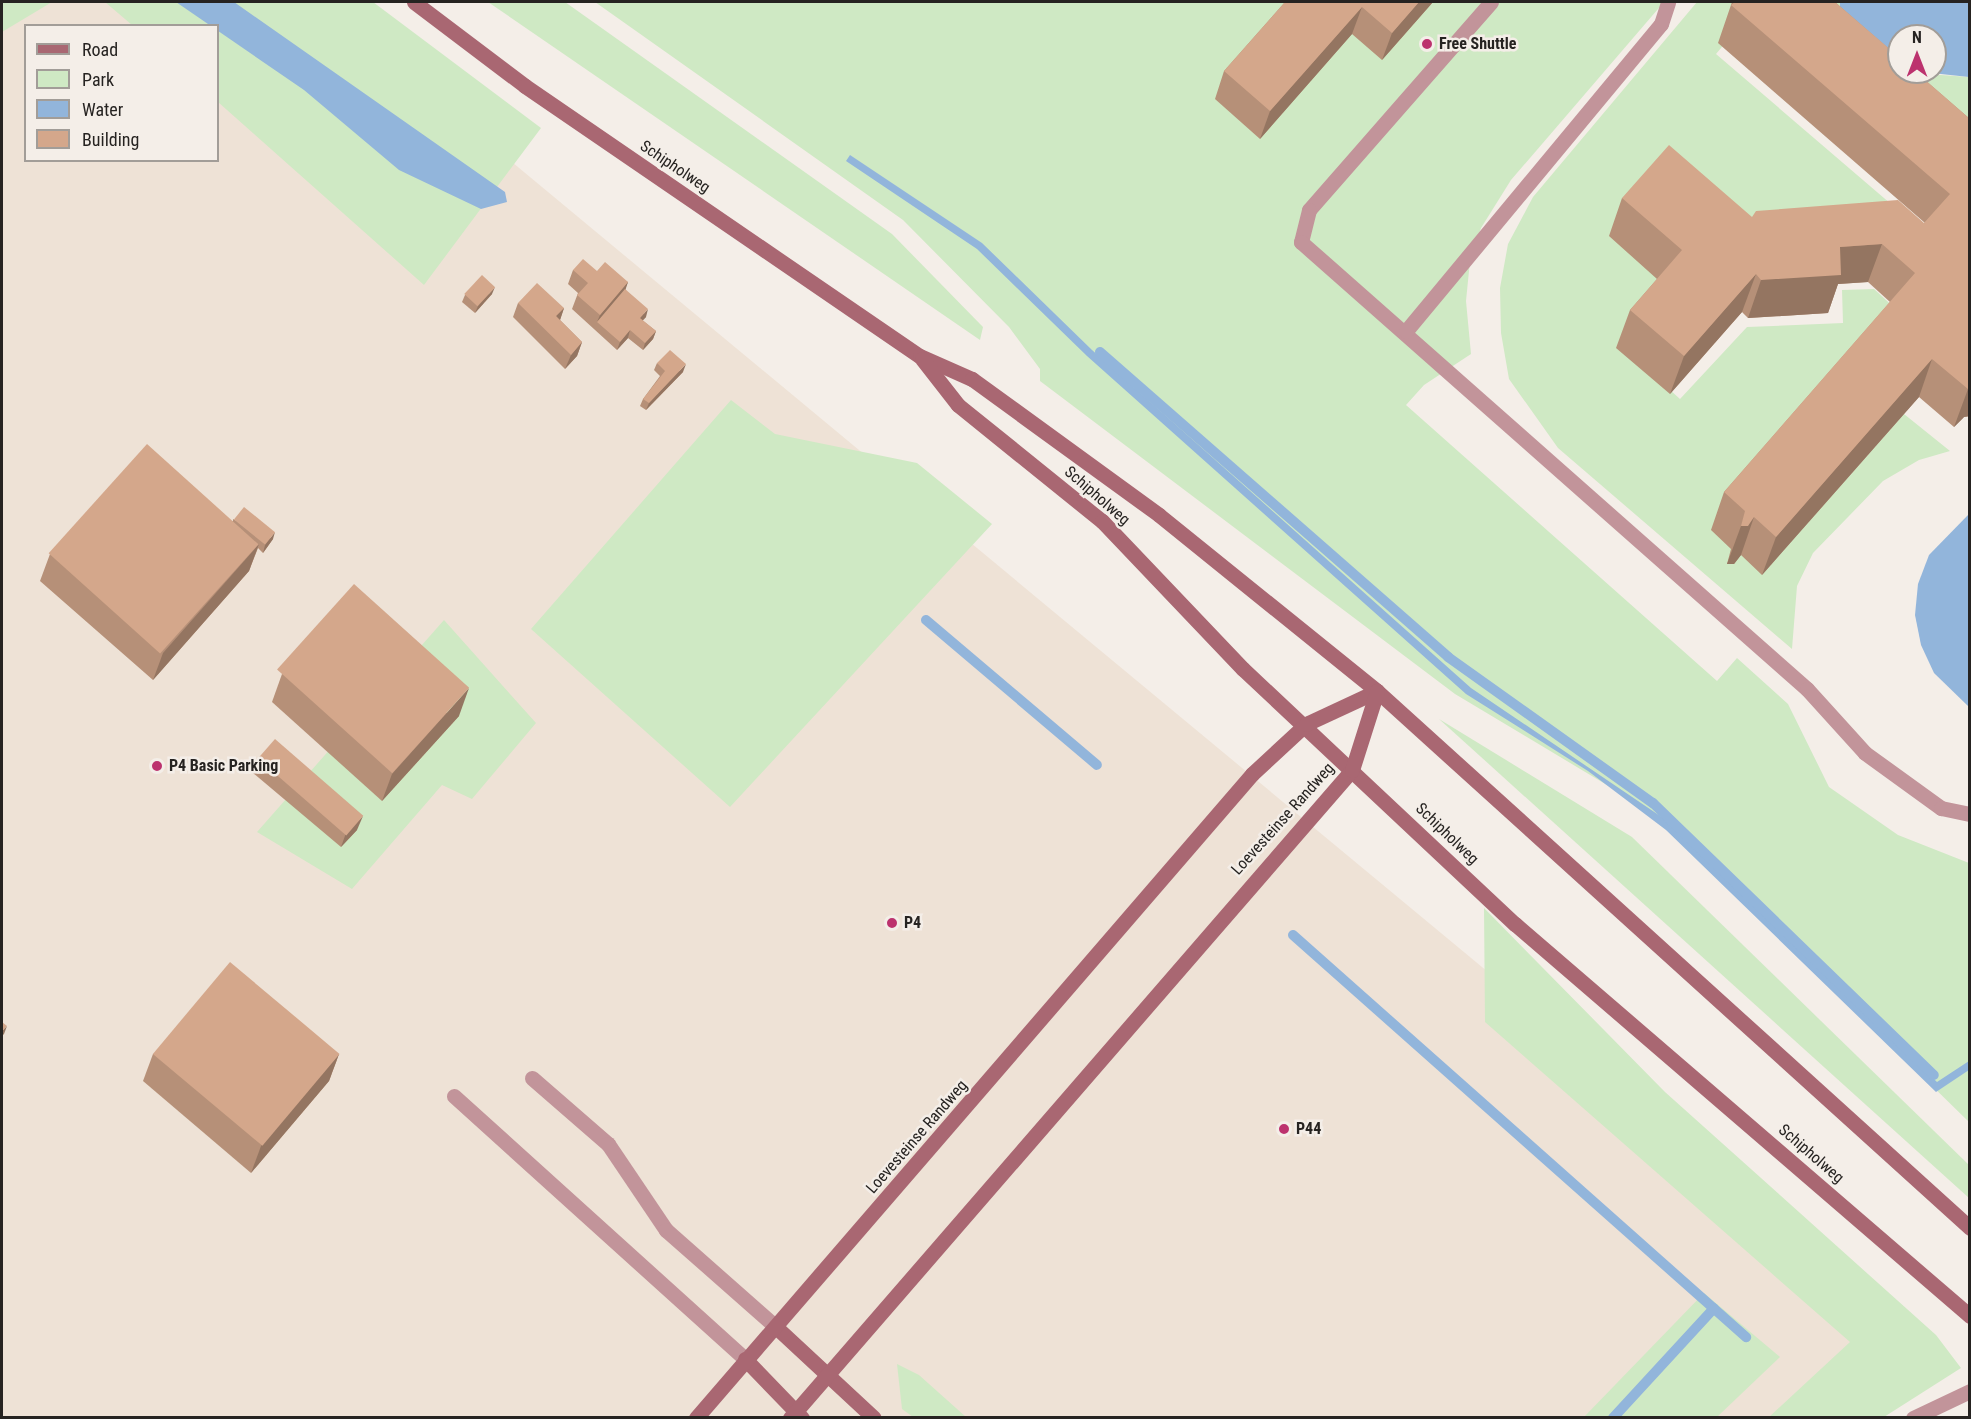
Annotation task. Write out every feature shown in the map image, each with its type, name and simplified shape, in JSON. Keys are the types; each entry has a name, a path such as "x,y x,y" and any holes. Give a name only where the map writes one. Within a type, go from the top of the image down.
{"main road":[{"name":"Schipholweg","path":"414,2 525,86 921,356 972,379 1121,488 1377,691 1970,1228"},
{"name":"Schipholweg","path":"921,356 958,405 1102,521 1243,669 1306,724 1515,924 1970,1316"},
{"name":"Loevesteinse Randweg","path":"696,1418 745,1359 777,1328 1252,774 1306,724 1377,691"},
{"name":"Loevesteinse Randweg","path":"745,1359 796,1416 826,1378 1352,770 1377,691"},
{"path":"777,1328 826,1378 874,1418"}],"lane":[{"path":"1491,2 1309,210 1300,227 1308,251 1406,331 1807,689 1865,753 1941,808 1970,814"},
{"path":"1661,24 1668,2"},
{"path":"1406,331 1661,24 1682,2"},
{"path":"532,1078 608,1144 666,1230 777,1328"},
{"path":"454,1096 745,1359"},
{"path":"1913,1418 1970,1391"}],"shaded area":[{"path":"2,2 319,2 1888,1304 1783,1417 2,1418"}],"green space":[{"path":"2,2 52,2 2,32"},
{"path":"105,2 373,2 541,128 424,285 219,103 219,24 131,24"},
{"path":"488,2 565,2 892,234 983,327 980,340"},
{"path":"595,2 1664,2 1511,180 1481,228 1470,261 1466,301 1471,354 1424,385 1406,405 1717,681 1737,658 1788,704 1829,787 1898,835 1969,863 1969,1122 1652,812 1455,694 1040,381 1040,369 1009,327 903,220"},
{"path":"1697,2 1840,2 1887,58 1887,84 1947,84 1947,75 1969,77 1969,184 1756,6 1716,54 1940,246 1682,292 1628,352 1680,399 1747,327 1843,323 1842,290 1874,289 1910,322 1765,571 1904,414 1950,451 1919,460 1883,481 1813,553 1797,586 1792,649 1558,448 1509,379 1501,333 1500,288 1508,244 1533,197"},
{"path":"731,400 775,434 917,463 992,524 730,807 531,629"},
{"path":"444,620 536,723 472,799 442,785 352,889 257,832"},
{"path":"1439,719 1632,837 1969,1165 1969,1198"},
{"path":"1484,908 1665,1092 1936,1335 1961,1368 1884,1417 1769,1417 1850,1342 1485,1022"},
{"path":"1704,1293 1780,1357 1717,1417 1584,1417"},
{"path":"897,1364 919,1375 966,1417 913,1417 902,1409"}],"water":[{"path":"176,2 234,2 505,192 507,202 481,209 399,170 304,90 219,32 219,24 208,24"},
{"path":"1840,2 1969,2 1969,77 1947,75 1947,24 1887,24 1887,53 1840,8"},
{"path":"850,155 982,243 1092,350 1471,688 1672,824 1937,1082 1969,1061 1969,1070 1936,1092 1666,830 1588,771 1466,694 1087,356 977,249 846,161"},
{"path":"1969,514 1969,707 1934,673 1921,645 1915,615 1918,584 1929,555"}],"building":[{"path":"1285,2 1419,2 1392,33 1362,7 1270,111 1224,71"},
{"path":"1735,2 1835,2 1887,47 1887,84 1930,84 1970,119 1970,388 1968,389 1932,359 1776,537 1754,517 1748,526 1741,526 1745,511 1724,492 1915,273 1882,244 1840,247 1841,275 1761,280 1756,274 1684,356 1630,310 1682,250 1622,198 1669,145 1752,217 1756,211 1898,200 1924,223 1950,194 1731,5"},
{"path":"583,259 597,271 605,262 628,282 600,315 577,295 588,283 573,270"},
{"path":"482,275 495,287 477,306 464,294"},
{"path":"537,283 564,308 556,316 582,342 571,355 518,303"},
{"path":"625,289 648,309 640,318 656,331 645,343 630,330 620,342 597,322"},
{"path":"670,350 686,364 649,403 643,399 665,371 657,363"},
{"path":"147,444 258,544 160,654 49,553"},
{"path":"244,507 275,532 265,545 234,519"},
{"path":"354,584 469,688 392,773 277,669"},
{"path":"275,739 363,816 346,835 258,759"},
{"path":"230,962 340,1054 262,1146 153,1054"}],"waterway":[{"path":"1100,352 1448,657 1653,803 1934,1075"},
{"path":"926,620 1097,765"},
{"path":"1293,935 1746,1337"},
{"path":"1613,1418 1714,1308"}],"place":[{"name":"Free Shuttle","path":"1427,44"},
{"name":"P4 Basic Parking","path":"157,766"},
{"name":"P4","path":"892,923"},
{"name":"P44","path":"1284,1129"}]}
